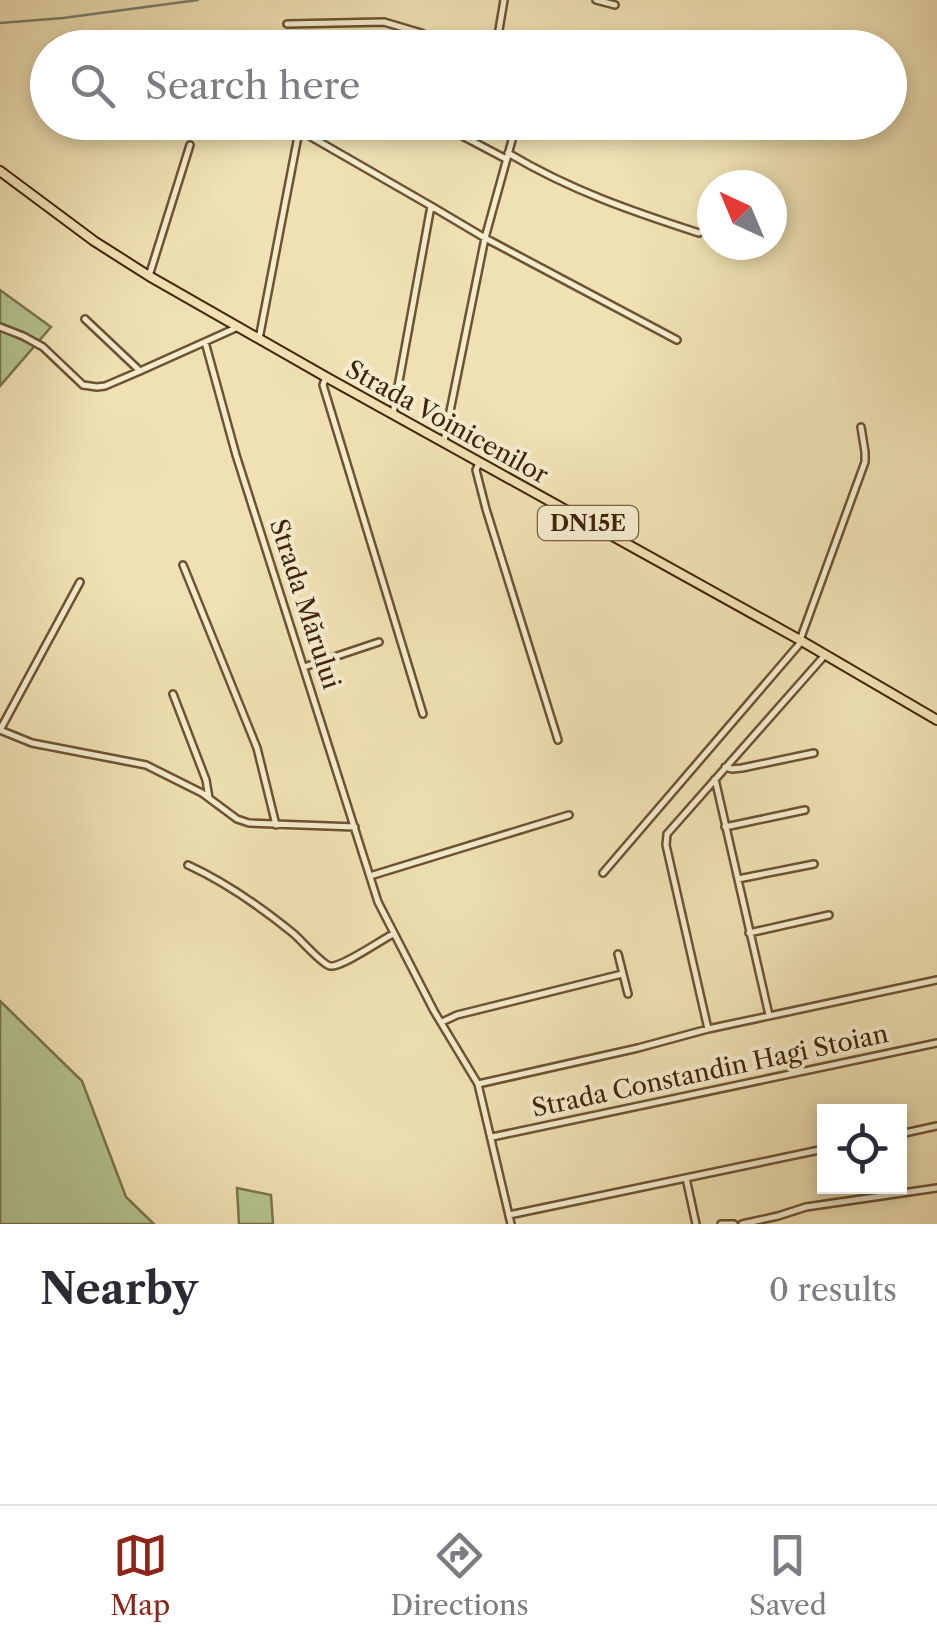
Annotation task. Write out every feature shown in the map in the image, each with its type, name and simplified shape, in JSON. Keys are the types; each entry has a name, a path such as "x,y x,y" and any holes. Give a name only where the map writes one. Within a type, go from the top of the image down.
{"main road":[{"name":"Strada Voinicenilor","path":"0,171 94,241 149,276 937,720"}],"street":[{"path":"499,30 504,0"},
{"path":"596,0 615,4"},
{"path":"286,24 384,22 411,30"},
{"path":"259,339 298,140"},
{"path":"317,140 485,238 677,340"},
{"path":"474,140 606,202 697,232"},
{"path":"444,443 485,238 512,140"},
{"path":"149,276 190,145"},
{"path":"393,414 431,206"},
{"path":"85,320 140,371"},
{"path":"0,327 44,347 82,385 97,386 238,327"},
{"name":"Strada Mărului","path":"204,342 378,902 478,1084 510,1224"},
{"path":"326,377 323,384 423,714"},
{"path":"603,872 801,641 864,462 862,427"},
{"path":"479,462 476,470 483,496 558,740"},
{"path":"184,565 257,748 276,825"},
{"path":"80,582 0,730 32,743 146,765 249,823 354,827"},
{"path":"304,668 379,642"},
{"name":"Strada Constandin Hagi Stoian","path":"824,654 670,830 666,845 708,1029 937,980"},
{"path":"174,694 209,798"},
{"path":"725,767 732,770 814,752"},
{"name":"Strada Constandin Hagi Stoian","path":"715,779 769,1016"},
{"path":"726,827 805,810"},
{"path":"370,876 570,815"},
{"path":"738,880 814,864"},
{"path":"188,865 217,879 265,912 328,966 343,962 393,934"},
{"path":"750,933 829,916"},
{"path":"618,954 628,994"},
{"path":"441,1022 622,974"},
{"path":"478,1084 708,1029"},
{"name":"Strada Constandin Hagi Stoian","path":"492,1137 937,1043"},
{"path":"907,1132 937,1126"},
{"path":"508,1214 817,1150"},
{"path":"686,1178 696,1224"},
{"path":"742,1224 806,1207 937,1188"},
{"path":"721,1224 734,1224"}],"green space":[{"path":"0,290 51,327 0,386"},
{"path":"0,1001 82,1081 126,1197 154,1224 0,1224"},
{"path":"237,1188 271,1195 273,1224 239,1224"}],"waterway":[{"path":"0,23 198,0"}]}
